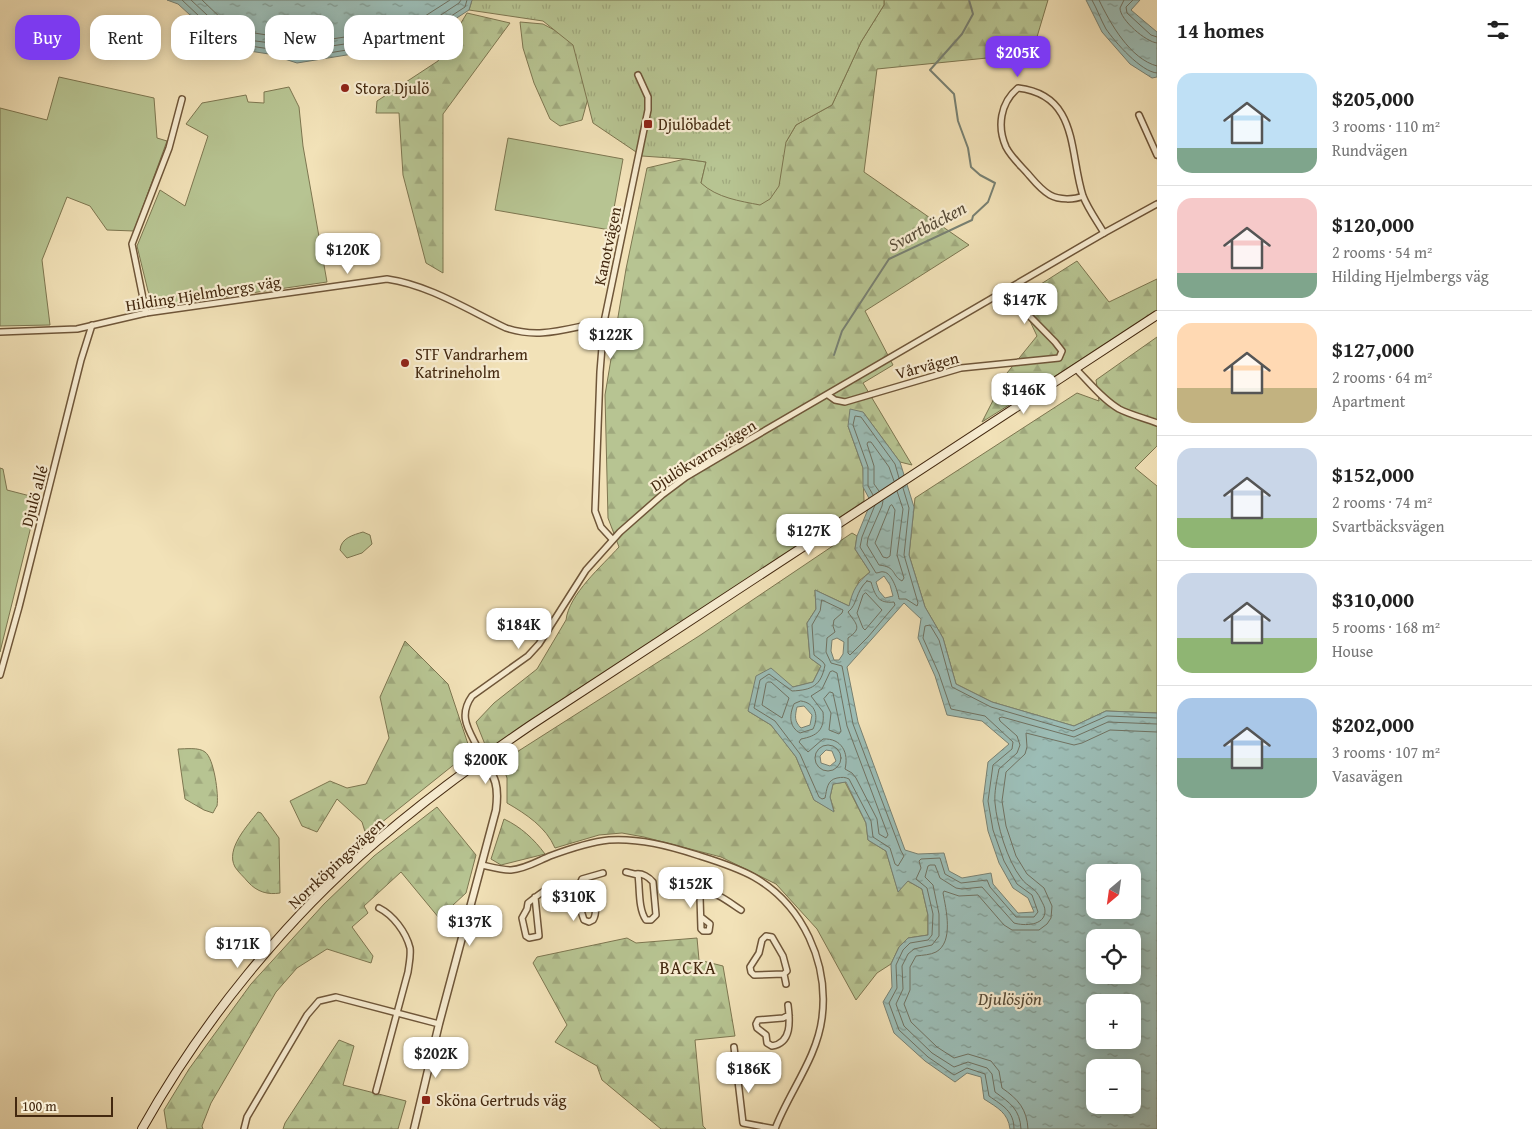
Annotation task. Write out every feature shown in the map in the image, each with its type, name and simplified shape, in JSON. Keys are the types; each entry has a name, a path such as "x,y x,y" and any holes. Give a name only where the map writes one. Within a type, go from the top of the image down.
{"main road":[{"name":"Norrköpingsvägen","path":"142,1129 174,1077 222,1008 286,930 376,842 422,804 482,758 1157,315"}],"street":[{"name":"Kanotvägen","path":"612,540 601,527 595,511 600,372 604,322 648,110 648,97 638,75"},
{"path":"1084,196 1078,198 1058,198 1049,195 1028,175 1006,148 1002,135 1001,118 1003,105 1010,94 1018,88 1040,95 1061,111 1070,137 1084,196 1104,233"},
{"path":"146,313 132,244 169,148 182,99"},
{"path":"1139,115 1157,155"},
{"name":"Djulökvarnsvägen","path":"482,758 465,721 468,703 472,696 528,656 539,644 574,587 595,558 642,511 686,477 1157,204"},
{"name":"Hilding Hjelmbergs väg","path":"0,332 77,329 146,313 387,279 419,287 519,333 551,332 604,322"},
{"name":"Vårvägen","path":"828,395 835,400 845,402 962,368 1059,358 1062,352 1055,342 1005,291"},
{"name":"Djulö allé","path":"0,675 81,360 92,324"},
{"path":"1074,368 1117,408 1135,416 1157,422"},
{"path":"414,1129 438,1024 496,810 498,792 490,770 482,758"},
{"path":"482,865 512,870 588,843 623,839 680,850 754,877 782,898 801,922 810,940 822,978 822,1019 818,1040 775,1129 743,1123 734,1048"},
{"path":"626,872 644,875 653,882 656,915 651,920 646,920 643,917 639,897 638,875 636,874"},
{"path":"580,890 590,895 593,899 596,916 589,922 584,920 582,914 579,884 582,879 603,873"},
{"path":"701,918 700,897 702,892 705,891 712,892 741,910"},
{"path":"535,897 539,936 530,938 526,936 522,918 527,909 528,902 535,897 544,892"},
{"path":"376,1091 408,972 410,950 403,931 387,912 379,908"},
{"path":"784,974 754,975 751,972 750,967 759,953 762,940 766,936 772,937 783,956 787,971 784,974 786,984"},
{"path":"244,1129 247,1117 302,1023 313,1006 319,1001 336,998 438,1024"},
{"path":"788,1005 789,1014 789,1026 786,1038 781,1044 772,1046 767,1043 766,1035 757,1028 758,1020 783,1018 789,1014"}],"green space":[{"path":"472,0 884,0 884,5 861,42 832,105 796,125 786,142 779,186 770,199 760,205 729,198 707,188 701,183 706,162 642,156 593,123 573,45 543,21 469,10"},
{"path":"884,0 1048,0 1031,57 997,57 877,69 864,172 969,245 865,311 893,365 863,383 912,465 900,462 863,412 848,426 863,468 864,501 488,752 476,722 494,703 537,669 566,620 573,600 619,547 608,518 605,395 626,269 647,168 685,159 706,162 701,183 786,142 796,125 832,105 861,42 884,5"},
{"path":"467,13 510,23 443,114 443,273 426,263 403,175 399,113 376,113 377,101 439,60 463,60 463,20"},
{"path":"520,22 543,24 577,42 595,73 582,120 560,126 550,119 534,83 523,48"},
{"path":"59,77 154,98 157,138 167,141 134,231 107,230 90,206 67,197 42,260 50,325 0,326 0,108 47,120"},
{"path":"289,87 299,107 303,146 327,282 155,307 148,291 137,246 160,190 185,206 208,136 186,124 202,103 246,95 248,102 264,103 264,92"},
{"path":"508,138 623,159 610,230 495,210"},
{"path":"1077,261 1109,302 1157,279 1157,312 982,422 1007,373 1037,336 1019,298"},
{"path":"1157,337 1157,446 1135,468 1157,486 1157,713 1106,711 1074,726 992,702 956,684 943,638 925,607 909,555 915,498 1077,393 1099,401 1096,380"},
{"path":"0,468 3,469 7,490 38,498 0,652"},
{"path":"363,532 370,535 372,544 362,553 347,558 340,550 341,546 348,538"},
{"path":"852,533 857,536 855,549 870,572 859,581 849,606 815,590 816,609 807,623 810,658 821,666 813,682 793,687 748,711 771,725 796,757 814,800 834,811 830,797 833,784 845,782 866,823 868,840 886,851 898,891 908,881 922,889 928,915 928,935 908,938 899,947 891,964 877,973 856,1000 817,929 776,884 721,857 622,833 599,835 555,848 541,827 507,803 507,778 503,767 509,757 699,636"},
{"path":"405,641 448,684 468,744 466,755 366,835 362,822 337,799 317,832 302,826 290,801 330,781 347,788 366,784 389,738 380,697"},
{"path":"178,749 199,749 205,752 211,761 217,794 217,806 213,813 185,799"},
{"path":"437,807 476,855 466,893 439,918 401,872 364,906 368,913 352,927 373,956 371,963 327,949 297,968 276,992 211,1103 202,1126 203,1129 167,1129 164,1110 189,1069 251,984 324,904 374,856"},
{"path":"258,812 261,813 279,838 280,893 271,894 255,888 238,871 233,860 235,845"},
{"path":"504,819 527,834 545,854 501,865 491,859"},
{"path":"627,938 636,943 697,938 699,960 723,966 735,1036 695,1040 703,1126 706,1129 661,1129 602,1080 597,1066 555,1042 567,1025 533,963 537,957"},
{"path":"339,1040 354,1046 343,1085 406,1101 398,1129 283,1129 285,1123"}],"water":[{"path":"167,0 472,0 469,10 461,15 344,15 344,55 334,57 334,15 265,15 265,53 255,52 255,15 190,15 178,4"},
{"path":"1086,0 1140,0 1131,10 1157,32 1157,77 1152,78 1130,64 1102,32"},
{"path":"288,60 316,60 297,63"},
{"name":"Djulösjön","path":"850,409 863,412 900,462 914,507 909,555 925,607 943,638 956,684 992,702 1074,726 1106,711 1157,713 1157,1129 1010,1129 1005,1115 984,1099 981,1077 967,1073 955,1082 925,1061 894,1033 883,1002 892,987 891,964 899,947 908,938 928,935 928,915 922,889 908,881 898,892 886,851 868,840 866,823 846,782 833,784 830,797 834,812 814,800 796,757 771,725 748,711 756,676 771,668 793,687 813,682 821,666 810,658 807,623 816,609 815,590 849,606 856,587 870,572 855,549 857,536 871,502 863,487 863,468 848,426","holes":["884,576 890,585 893,596 885,598 879,591 876,582","904,603 921,619 918,638 935,676 947,715 982,721 1009,744 988,762 983,801 988,831 999,863 1013,888 1028,898 1034,912 1018,913 993,884 991,873 962,878 949,871 944,853 918,854 905,850 858,722 847,667","837,638 844,642 843,654 839,660 834,660 831,651 832,640","804,706 812,715 810,725 801,728 796,721 797,707","826,750 832,751 836,761 830,766 821,763 820,756"]}],"waterway":[{"name":"Svartbäcken","path":"834,355 842,331 889,259 972,220 973,216 988,202 995,183 980,175 971,167 968,148 958,121 954,94 930,70 962,34 973,14 969,0"}],"place":[{"name":"Stora Djulö","path":"345,88"},
{"name":"Djulöbadet","path":"648,124"},
{"name":"STF Vandrarhem Katrineholm","path":"405,363"},
{"name":"Sköna Gertruds väg","path":"426,1100"}],"district":[{"name":"BACKA","path":"688,967"}]}
